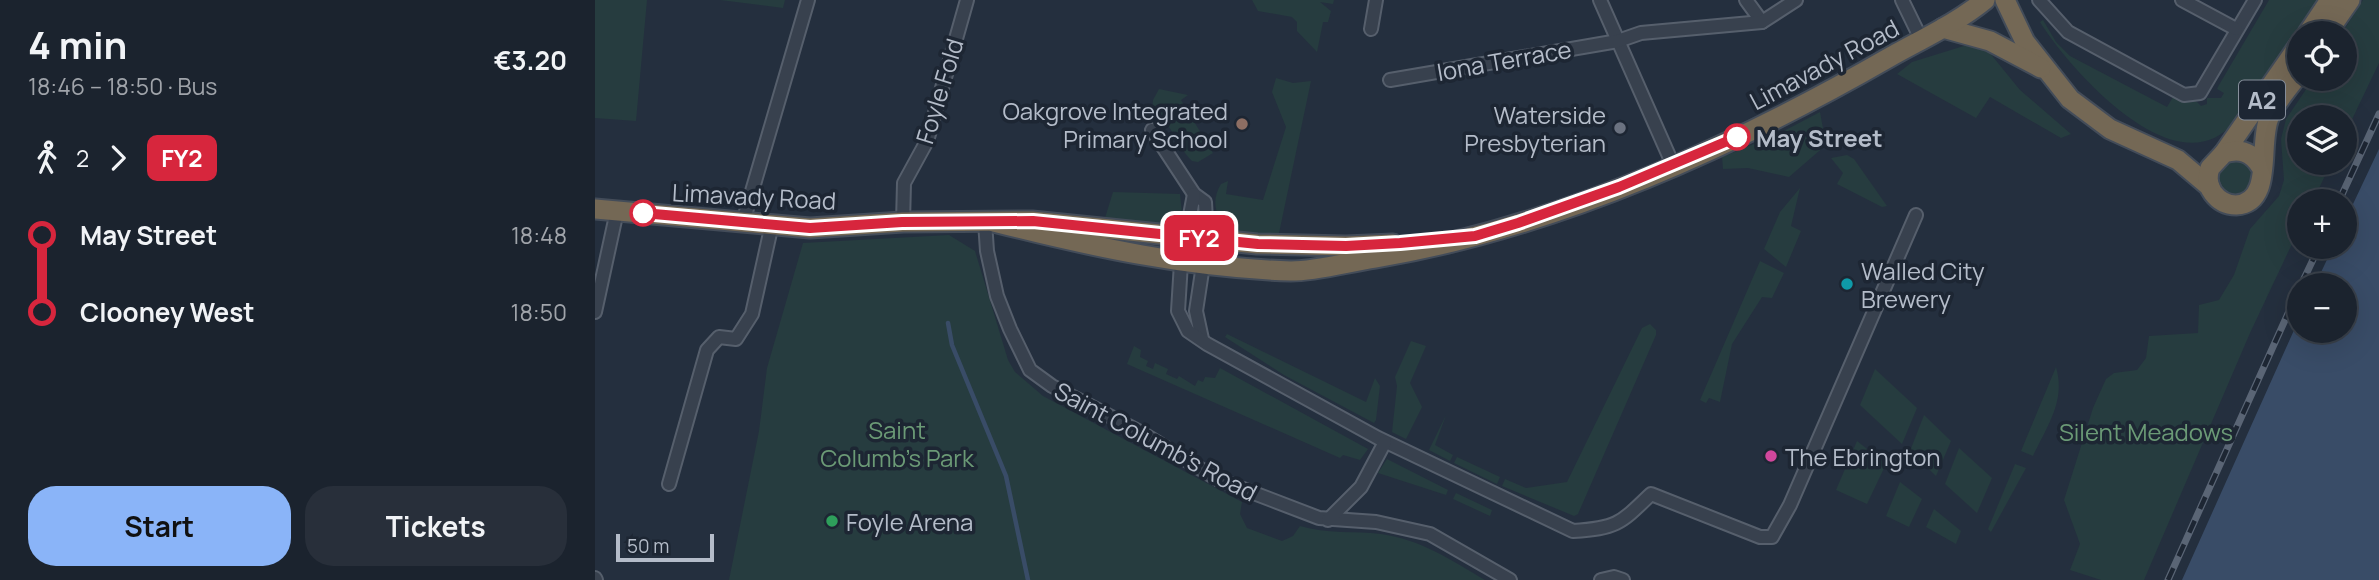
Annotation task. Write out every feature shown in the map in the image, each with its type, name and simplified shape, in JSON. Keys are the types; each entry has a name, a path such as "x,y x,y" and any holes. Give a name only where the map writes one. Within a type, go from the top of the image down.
{"highway":[{"name":"Limavady Road","path":"990,222 1205,252 1294,271 1420,251 1550,212 1673,164 1825,94 1943,28 1986,0"},
{"name":"A2","path":"2005,0 2014,24 2045,70 2070,99 2110,129 2178,160 2227,204 2247,203 2262,186 2261,167 2269,117 2287,91"},
{"path":"2316,21 2330,0"},
{"path":"2335,21 2350,0"},
{"path":"1943,28 1990,41 2045,70"},
{"name":"A2","path":"2210,187 2210,167 2287,62"},
{"name":"A2","path":"2178,160 2243,151 2255,158 2261,167"},
{"name":"Limavady Road","path":"595,209 810,228 902,222 1063,223 1184,250"},
{"name":"Limavady Road","path":"1205,252 1346,246 1475,236"}],"street":[{"path":"743,222 808,0"},
{"name":"Foyle Fold","path":"902,222 904,183 927,141 967,0"},
{"path":"1371,29 1377,0"},
{"path":"1600,0 1673,164"},
{"path":"1747,0 1762,22 1796,0"},
{"path":"1902,0 1921,39"},
{"path":"2039,0 2068,33 2184,95 2200,93 2255,0"},
{"path":"2182,0 2236,29"},
{"name":"Iona Terrace","path":"1390,80 1618,41 1641,33 1762,22"},
{"path":"1152,130 1194,194 1205,202 1205,252 1196,311 1202,339"},
{"path":"1194,194 1184,250 1178,311 1188,331 1295,395 1385,442 1573,531 1608,528 1623,521 1651,494 1753,536 1772,537 1790,505 1916,215"},
{"path":"595,313 617,211"},
{"name":"Saint Columb's Road","path":"990,222 987,251 997,296 1030,370 1052,386 1142,433 1217,479 1328,520 1376,522 1430,534 1510,580"},
{"path":"669,484 707,350 719,337 736,339 751,314 772,224"},
{"path":"1328,520 1361,487 1385,442"},
{"path":"1601,580 1614,577 1622,580"}],"green space":[{"path":"595,0 647,0 636,121 595,118"},
{"path":"720,0 785,0 783,8"},
{"path":"1252,0 1334,0 1333,4 1320,2 1331,11 1328,22 1323,22 1317,52 1297,31 1297,22 1292,17 1258,11"},
{"path":"2269,0 2317,0 2303,21 2287,21 2287,44 2234,122 2211,139 2184,142 2155,133 2127,116 2075,68 2040,22 2043,20 2056,42 2070,56 2167,107 2173,97 2197,102 2201,106 2207,104 2207,98 2221,98 2224,93 2217,89"},
{"name":"Silent Meadows","path":"2363,0 2379,0 2379,63 2357,109 2357,105 2295,105 2305,91 2357,91 2357,21 2350,21"},
{"path":"1967,45 1989,52 2020,90 2071,134 2061,138 1990,97 1976,118 1897,74 1912,62"},
{"path":"1276,78 1293,83 1311,81 1278,238 1230,232 1216,210 1216,197 1221,184 1228,181 1226,194 1263,200 1286,127 1272,92"},
{"path":"1159,89 1188,95 1181,100 1213,153 1198,162 1192,161 1186,155 1170,128 1152,112 1153,100"},
{"path":"1820,112 1826,145 1789,177 1748,168 1723,169 1722,157 1774,136"},
{"name":"Silent Meadows","path":"2286,119 2287,175 2325,175 2319,189 2287,189 2287,254 2250,333 2144,580 2101,580 2070,570 2080,544 2064,500 2093,408 2106,379 2114,373 2137,370 2146,358 2149,336 2198,333 2199,305 2219,300 2234,275 2250,229 2279,196 2284,180 2281,139"},
{"path":"1847,155 1854,159 1887,206 1882,207 1837,184 1843,173 1831,158"},
{"path":"2236,159 2249,164 2254,177 2249,190 2236,195 2223,190 2218,177 2223,164"},
{"path":"1800,188 1791,226 1801,231 1786,267 1764,249 1780,212"},
{"path":"1113,192 1180,194 1182,213 1170,226 1105,218"},
{"name":"Saint Columb's Park","path":"949,235 975,251 1008,360 1015,372 1043,396 1242,502 1240,514 1247,528 1282,541 1293,536 1300,526 1395,537 1436,552 1485,580 729,580 759,431 767,368 803,243"},
{"path":"1760,261 1784,273 1772,298 1762,297 1732,344 1720,402 1709,398 1706,403 1700,400"},
{"path":"1650,324 1656,330 1656,335 1578,514 1574,516 1502,486 1505,479 1526,488 1567,482 1642,328"},
{"path":"1227,334 1366,402 1375,378 1380,386 1376,420 1374,423 1284,375 1225,337"},
{"path":"1411,341 1426,346 1410,383 1422,407 1406,439 1392,432 1397,386 1395,377"},
{"path":"1134,346 1141,350 1140,357 1148,361 1146,366 1153,369 1155,363 1168,369 1166,374 1177,379 1179,376 1195,386 1198,380 1203,382 1205,377 1215,378 1220,368 1368,449 1360,460 1343,455 1340,458 1127,364"},
{"path":"2056,367 2059,391 2057,402 2033,456 2021,451"},
{"path":"1875,369 1917,408 1902,444 1860,405"},
{"path":"1446,415 1435,445 1453,455 1450,461 1429,450"},
{"path":"1924,415 1951,441 1936,476 1910,451"},
{"path":"1857,441 1886,464 1867,504 1836,490"},
{"path":"1959,448 1992,478 1977,513 1945,484"},
{"path":"1457,457 1500,477 1497,484 1454,463"},
{"path":"1387,459 1448,490 1446,495 1378,473"},
{"path":"2015,464 2026,468 1991,532 1988,529"},
{"path":"1900,482 1922,499 1909,527 1886,516"},
{"path":"1456,493 1492,510 1490,516 1453,499"},
{"path":"1934,509 1961,531 1956,544 1926,527"}],"water":[{"path":"2379,149 2379,580 2182,580 2288,343 2357,343 2357,273 2321,273 2327,259 2357,259 2357,196"}],"waterway":[{"path":"948,323 952,345 1006,476 1028,580"}],"railway":[{"path":"2345,189 2379,114"},
{"path":"2307,273 2313,259"},
{"path":"2168,580 2287,316"}],"bus line":[{"name":"FY2","path":"643,213 810,228 902,222 1033,221 1258,244 1346,246 1400,243 1475,236 1518,223 1619,187 1737,137"}],"place":[{"name":"Oakgrove Integrated Primary School","path":"1242,124"},
{"name":"Waterside Presbyterian","path":"1620,128"},
{"name":"May Street","path":"1737,137"},
{"name":"Walled City Brewery","path":"1847,284"},
{"name":"The Ebrington","path":"1771,456"},
{"name":"Foyle Arena","path":"832,521"}]}
